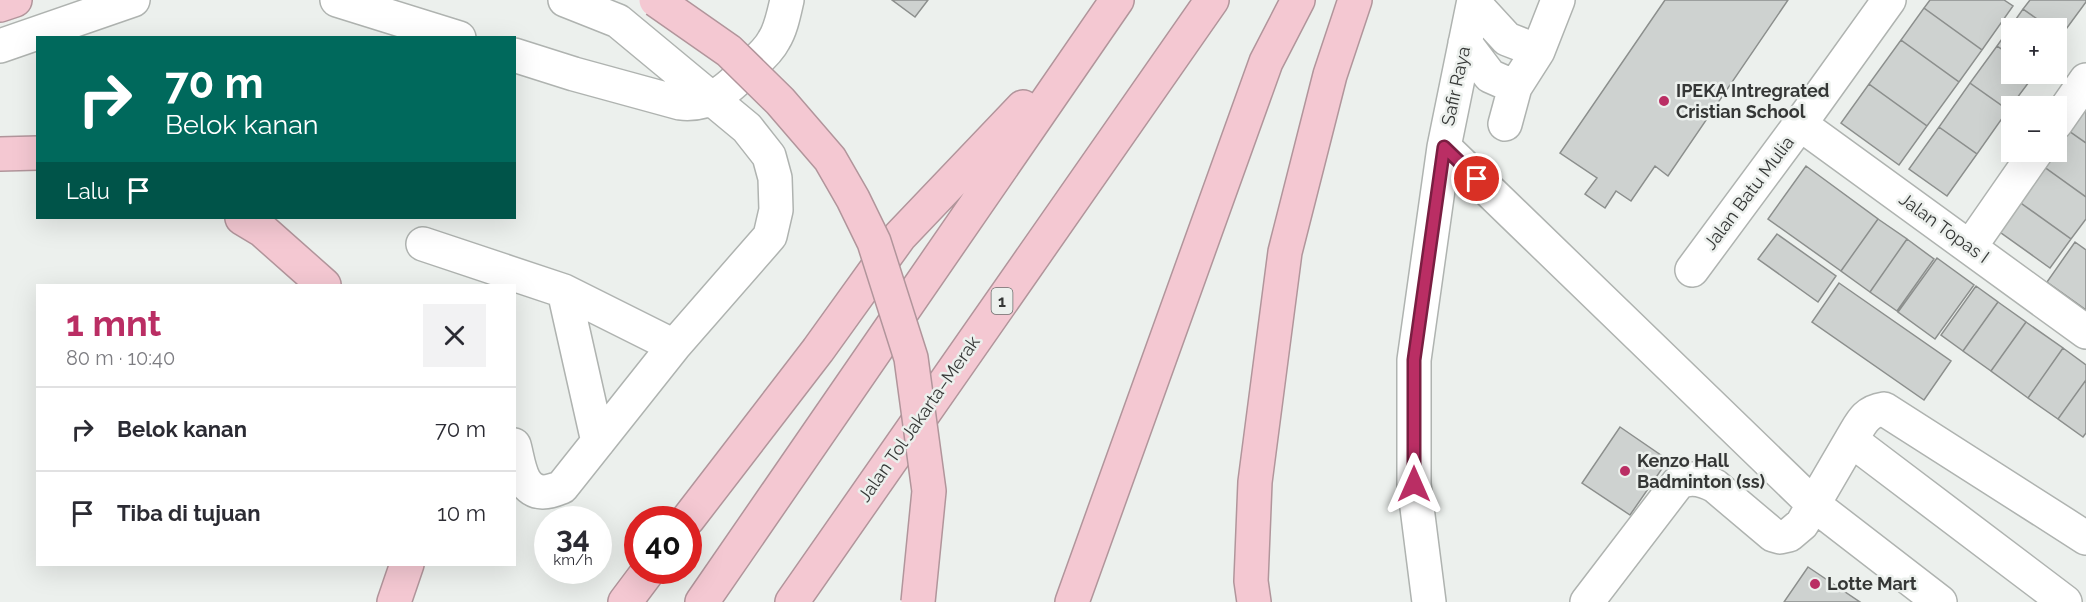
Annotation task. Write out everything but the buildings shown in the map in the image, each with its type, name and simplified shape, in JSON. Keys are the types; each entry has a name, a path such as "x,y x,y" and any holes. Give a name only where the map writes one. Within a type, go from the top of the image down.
{"highway":[{"path":"0,5 15,0"},
{"path":"656,0 729,51 780,101 830,159 874,242 911,358 929,491 918,602"},
{"path":"702,602 1117,0"},
{"name":"Jalan Tol Jakarta–Merak","path":"792,602 1212,0"},
{"path":"1072,602 1266,62 1298,0"},
{"path":"1254,602 1251,581 1255,482 1285,252 1330,75 1355,0"},
{"path":"698,506 818,350 900,236 1094,33"},
{"path":"0,154 36,153"},
{"path":"244,219 262,230 323,284"},
{"path":"394,602 406,566"},
{"path":"625,602 638,584"}],"street":[{"path":"0,46 133,0"},
{"path":"337,0 453,36"},
{"path":"516,453 523,480 532,488 543,492 562,487 674,346 770,236 776,210 775,178 769,156 747,128 618,21 565,0"},
{"path":"516,56 680,103 695,104 712,99 731,86 775,40 787,0"},
{"path":"1505,124 1515,87 1538,51 1558,0"},
{"name":"Jalan Batu Mulia","path":"1692,270 1889,0"},
{"path":"1474,2 1507,39 1538,51"},
{"name":"Safir Raya","path":"1429,602 1414,484 1414,360 1444,147 1474,2"},
{"path":"1465,43 1490,76 1515,87"},
{"path":"2067,107 2086,80"},
{"name":"Jalan Topas I","path":"1800,124 2086,332"},
{"path":"1444,147 1813,504 1940,602"},
{"path":"1970,247 2030,162"},
{"path":"423,244 473,273 564,291 674,346"},
{"path":"564,291 598,442"},
{"path":"1587,602 1678,483 1685,479 1705,481 1715,486 1773,535 1780,537 1796,531 1866,416 1873,410 1884,409 2086,538"},
{"path":"1851,440 2065,602"}],"place":[{"name":"IPEKA Intregrated Cristian School","path":"1664,101"},
{"name":"Kenzo Hall Badminton (ss)","path":"1625,471"},
{"name":"Lotte Mart","path":"1815,584"}],"route":[{"path":"1414,484 1414,360 1444,147 1477,179"}]}
